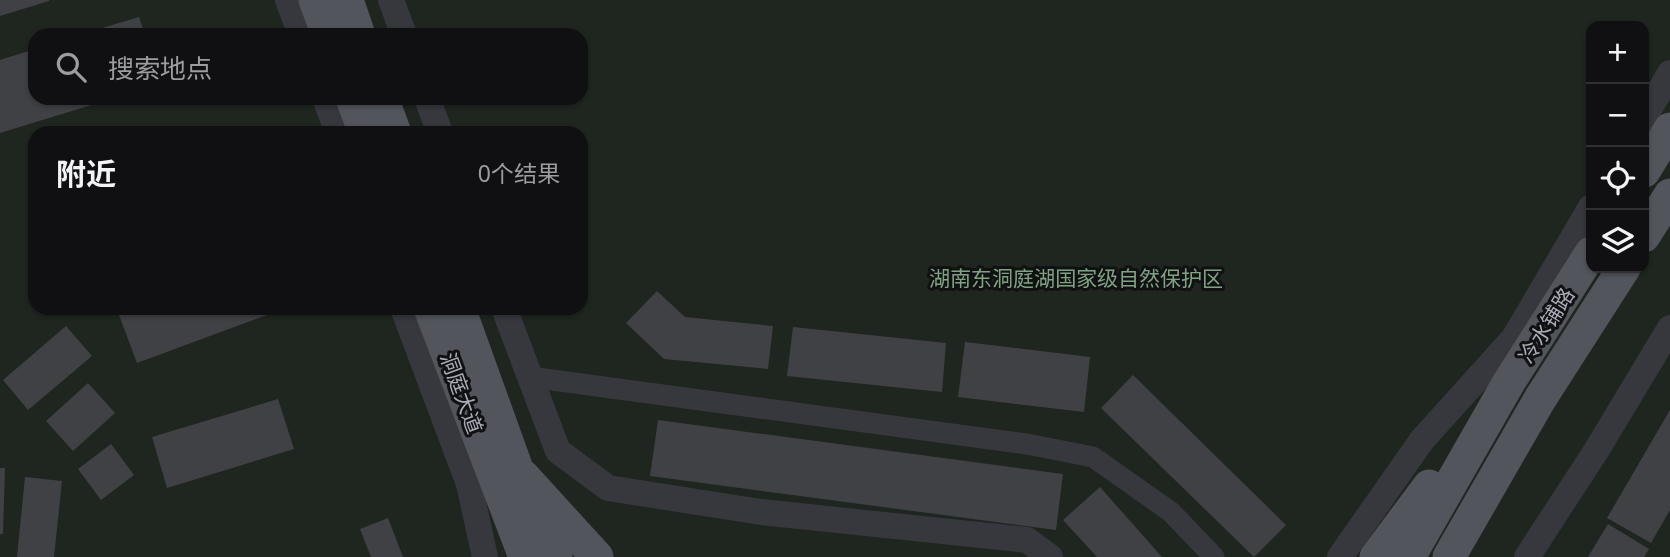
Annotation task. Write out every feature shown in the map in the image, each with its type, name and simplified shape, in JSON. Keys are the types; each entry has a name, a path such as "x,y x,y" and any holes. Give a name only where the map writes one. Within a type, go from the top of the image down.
{"main road":[{"path":"315,0 325,28"},
{"path":"346,0 356,28"},
{"path":"355,105 362,126"},
{"path":"385,105 392,126"},
{"path":"1649,163 1670,129"},
{"path":"1649,228 1670,195"},
{"name":"冷水铺路","path":"1501,398 1586,261"},
{"name":"冷水铺路","path":"1540,399 1620,273"},
{"name":"洞庭大道","path":"433,315 506,474"},
{"name":"洞庭大道","path":"460,315 506,474"},
{"path":"1376,557 1519,367"},
{"path":"1388,557 1501,398"},
{"path":"1409,557 1501,398"},
{"path":"1449,557 1540,399"},
{"path":"1473,557 1540,399"},
{"path":"506,474 514,557"},
{"path":"506,474 525,557"},
{"path":"506,474 543,557"},
{"path":"506,474 556,557"},
{"path":"506,474 597,557"}],"street":[{"path":"288,0 298,28"},
{"path":"391,0 401,28"},
{"path":"1649,110 1670,74"},
{"path":"328,105 335,126"},
{"path":"430,105 437,126"},
{"path":"1339,557 1422,440 1514,338 1589,210"},
{"path":"406,315 469,484 485,557"},
{"path":"507,315 558,451 608,488 787,515 1027,540 1050,557"},
{"path":"1527,557 1596,451 1670,328"},
{"path":"530,377 1027,444 1093,457 1171,512 1214,557"}],"green space":[{"name":"湖南东洞庭湖国家级自然保护区","path":"0,0 1670,0 1670,557 0,557"}],"building":[{"path":"0,0 49,0 49,1 0,16"},
{"path":"139,17 143,28 102,28"},
{"path":"28,51 28,105 91,105 0,133 0,60"},
{"path":"657,291 685,317 773,326 768,369 664,359 626,323"},
{"path":"119,315 267,315 137,363"},
{"path":"66,326 92,356 28,410 3,380"},
{"path":"793,327 946,343 942,392 787,376"},
{"path":"965,342 1090,357 1084,412 958,397"},
{"path":"1133,375 1286,525 1254,557 1101,408"},
{"path":"88,383 115,413 73,451 46,421"},
{"path":"278,399 294,449 167,488 152,437"},
{"path":"1670,410 1670,510 1651,543 1607,518"},
{"path":"658,420 1063,474 1056,530 650,476"},
{"path":"111,444 134,475 101,500 78,469"},
{"path":"0,468 5,468 3,534 0,534"},
{"path":"25,477 62,481 54,557 17,557"},
{"path":"1100,487 1162,557 1097,557 1063,520"},
{"path":"388,518 403,557 371,557 360,529"},
{"path":"1608,524 1649,549 1644,557 1588,557"}]}
